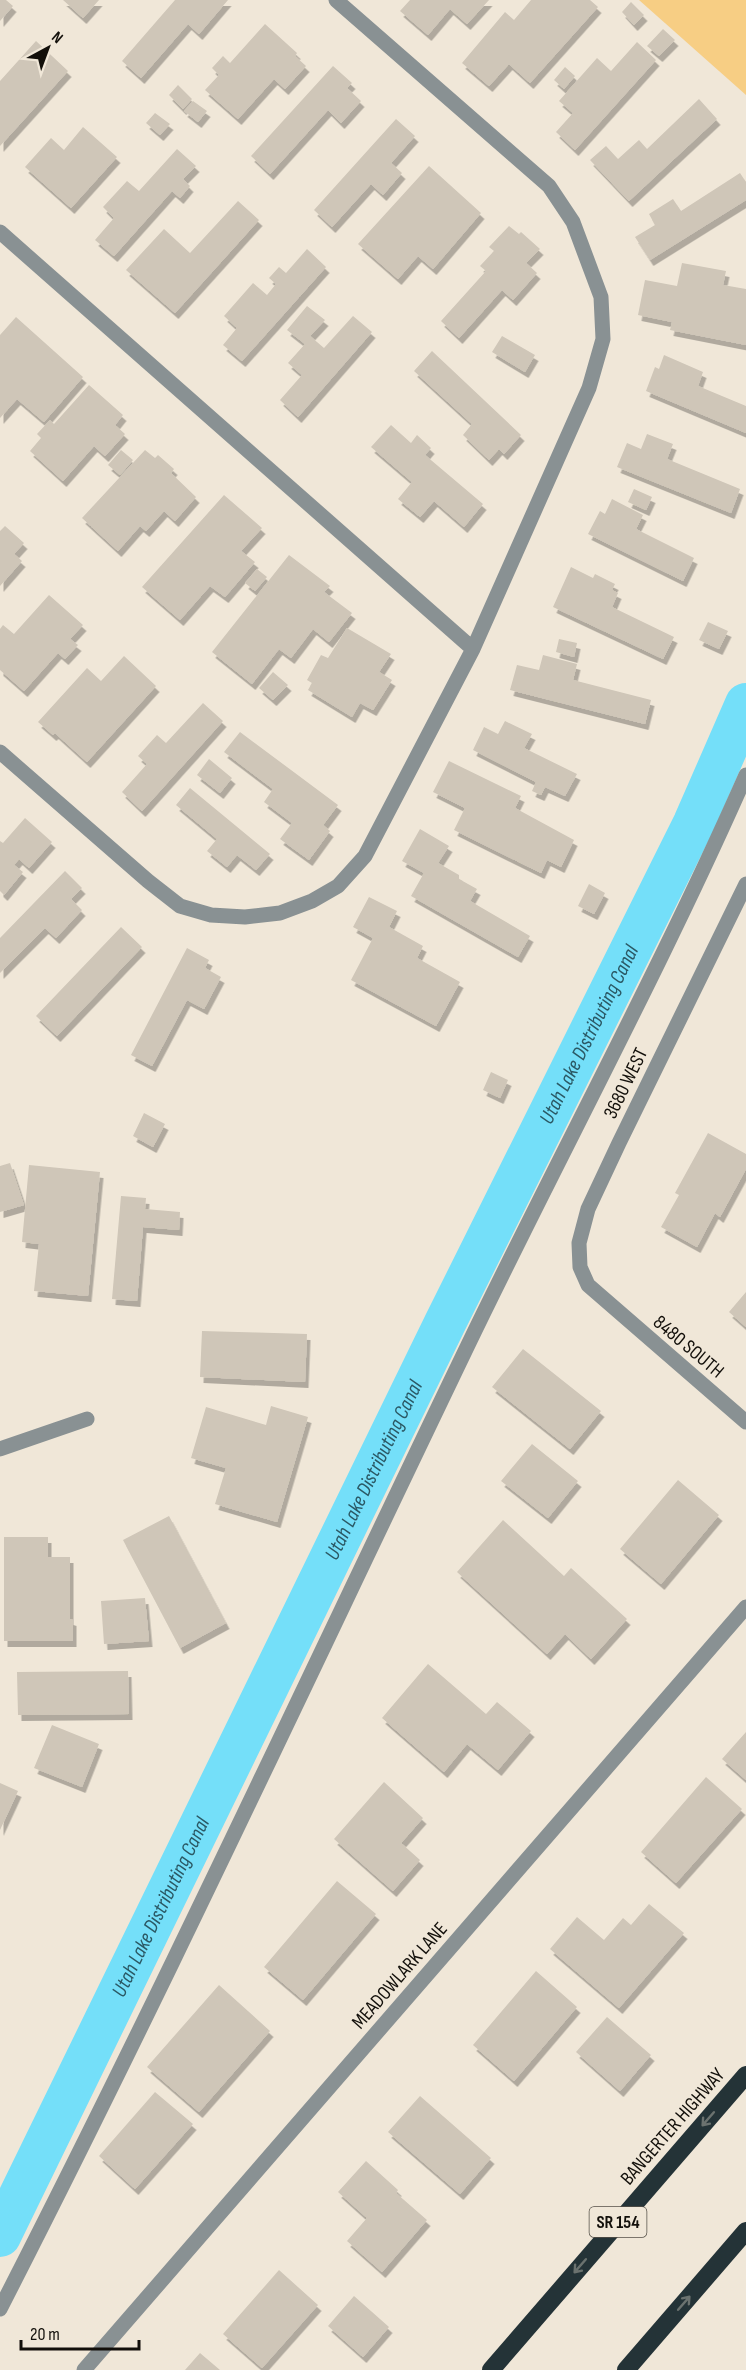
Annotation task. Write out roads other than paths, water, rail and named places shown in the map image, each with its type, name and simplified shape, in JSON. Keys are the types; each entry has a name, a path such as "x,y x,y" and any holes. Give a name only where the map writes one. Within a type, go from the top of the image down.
{"highway":[{"name":"BANGERTER HIGHWAY","path":"491,2370 746,2075"},
{"path":"626,2370 746,2231"}],"street":[{"path":"0,752 180,906 211,915 280,914 312,901 339,886 365,856 473,649 589,388 603,339 601,297 573,222 549,186 336,0"},
{"path":"0,232 473,649"},
{"path":"0,2309 77,2158 480,1321 707,864 746,775"},
{"name":"3680 WEST","path":"604,1301 588,1285 580,1267 579,1244 588,1209 746,884"},
{"name":"8480 SOUTH","path":"604,1301 746,1422"},
{"path":"0,1449 87,1419"},
{"name":"MEADOWLARK LANE","path":"84,2370 746,1607"}],"waterway":[{"name":"Utah Lake Distributing Canal","path":"0,2236 445,1323 694,823 746,704"}]}
